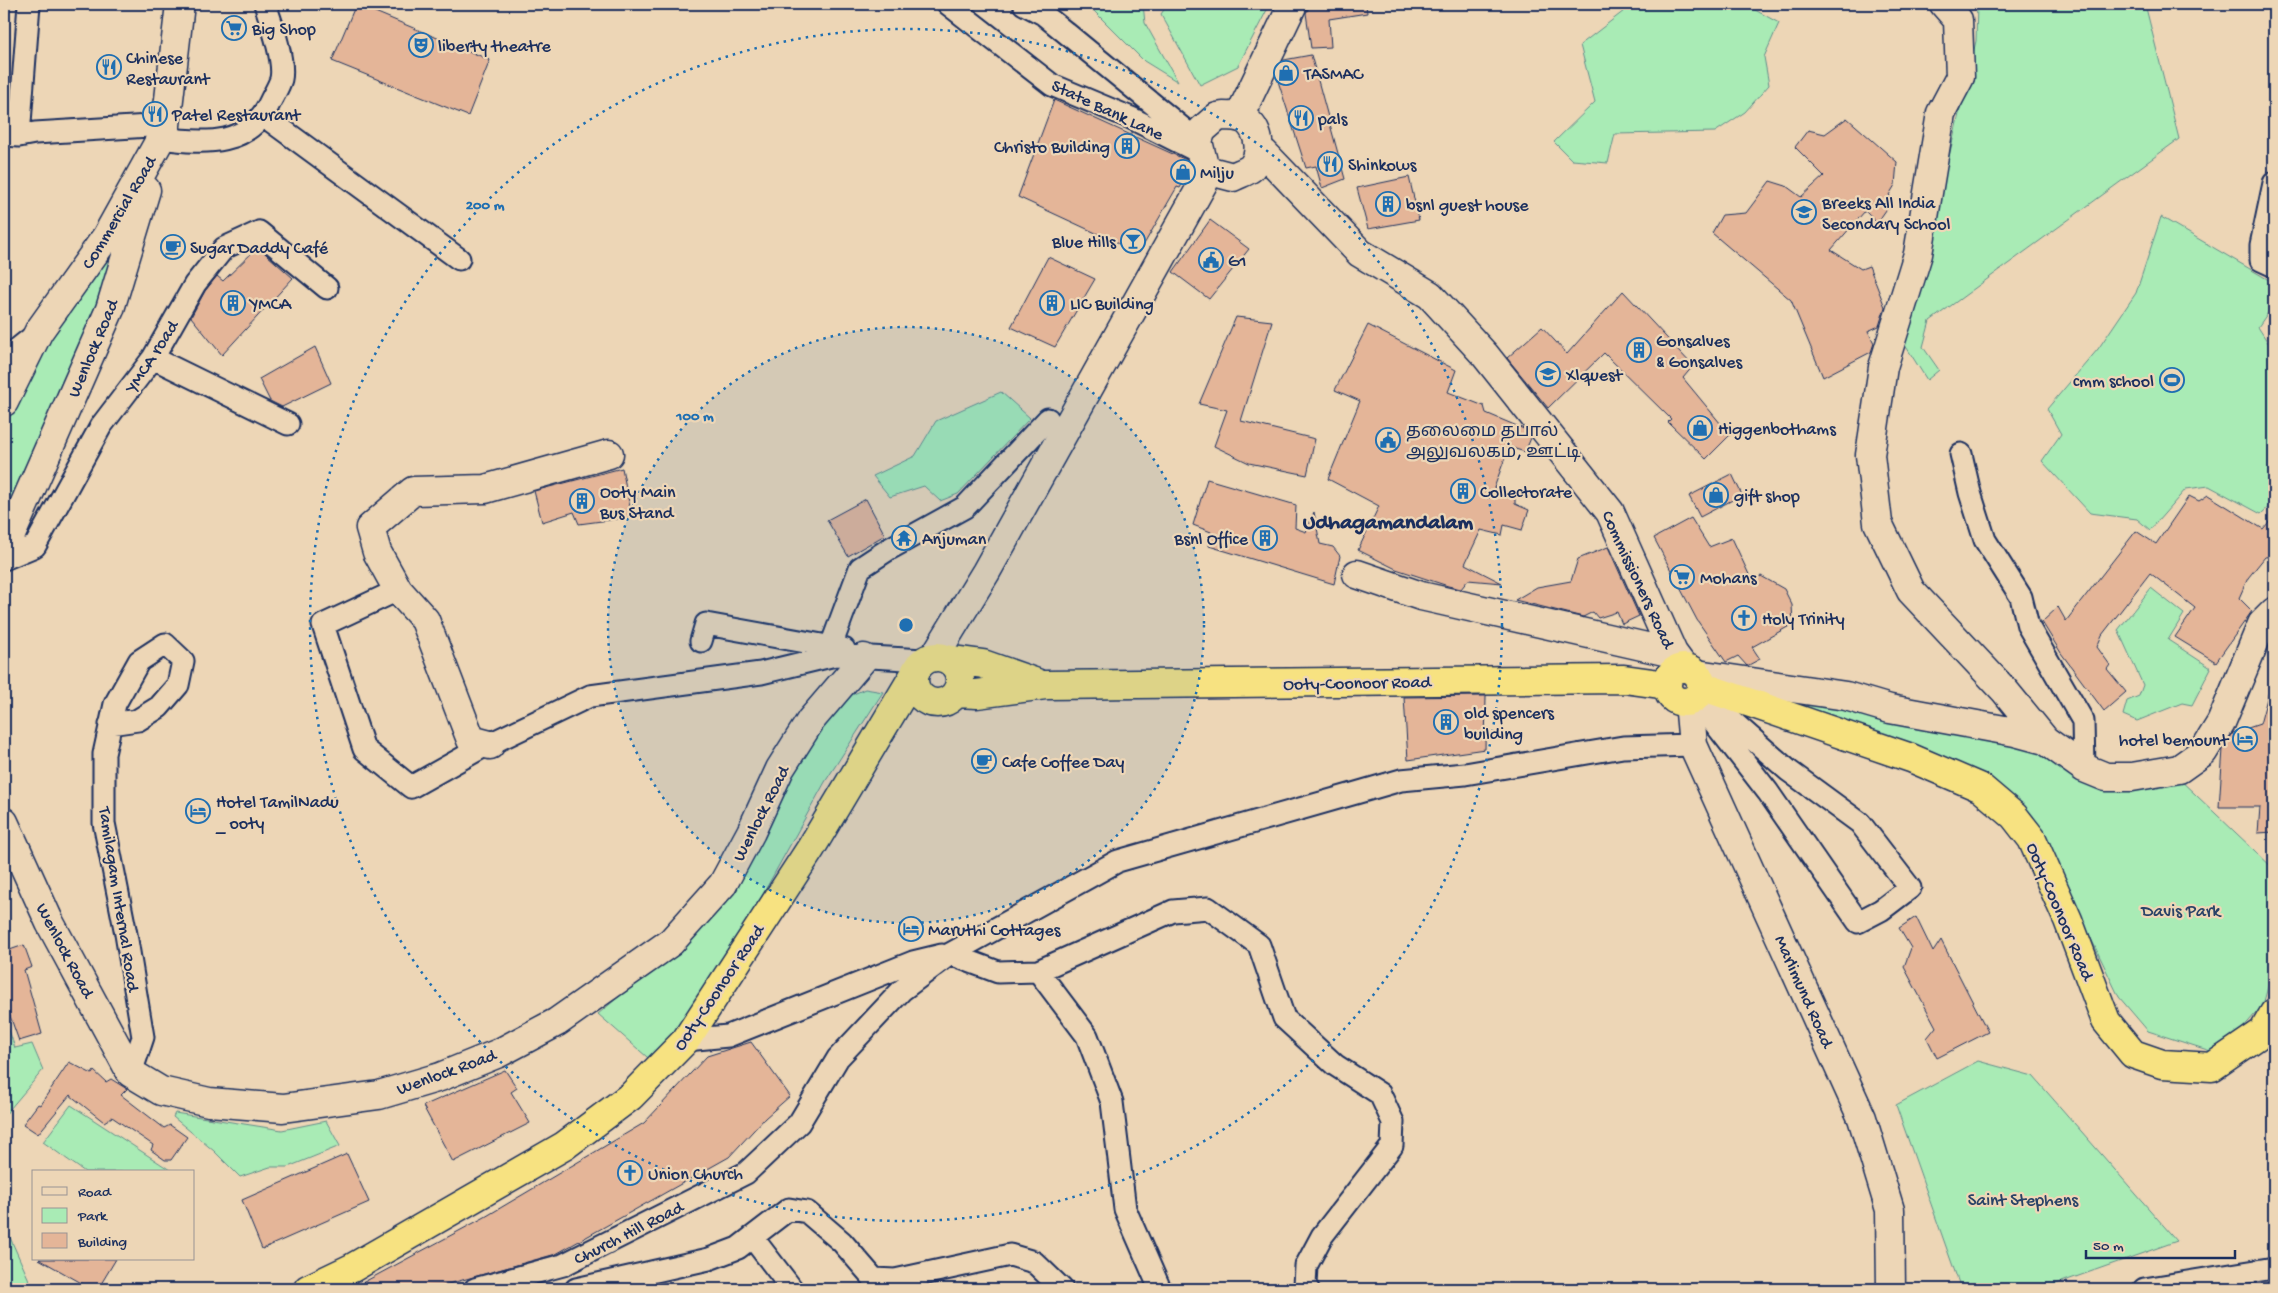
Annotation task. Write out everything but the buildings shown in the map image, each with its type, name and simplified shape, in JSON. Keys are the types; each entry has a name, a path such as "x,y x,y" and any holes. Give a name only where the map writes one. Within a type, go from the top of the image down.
{"highway":[{"name":"Ooty-Coonoor Road","path":"308,1289 352,1268 564,1146 631,1096 686,1040 810,848 870,748 929,663 983,664 1046,685"},
{"path":"929,663 957,668 960,678 956,693 944,702 929,702 919,695 929,663"},
{"name":"Ooty-Coonoor Road","path":"956,693 977,694 1046,685 1624,679 1688,682 1911,758 1981,788 2014,816 2032,839 2068,920 2106,1021 2133,1054 2162,1064 2212,1067 2263,1032 2274,1013"},
{"path":"870,748 929,702"}],"street":[{"path":"29,4 11,135 35,133 164,132 191,142 218,142 246,132 264,116 281,78 277,43 265,4"},
{"name":"Commercial Road","path":"4,402 39,331 106,238 164,132 180,4"},
{"name":"State Bank Lane","path":"948,4 1052,84 1131,118 1203,155"},
{"path":"398,590 323,625 364,749 411,787 545,716 590,696 761,673 835,655 929,663 986,572 1203,155 1202,130 1217,118 1239,117 1247,121 1258,136 1259,151 1251,168 1232,177 1203,155 1044,9 1024,4"},
{"path":"1239,117 1293,4"},
{"path":"1944,4 1958,20 1960,77 1941,113 1918,254 1883,367 1870,455 1878,523 1911,591 2005,691 2046,740 2084,768 2106,777 2132,777 2179,769 2203,752 2221,723 2262,624 2274,612"},
{"path":"264,116 459,259"},
{"name":"Wenlock Road","path":"4,551 110,309 164,132"},
{"name":"Commissioners Road","path":"1259,151 1264,153 1360,253 1430,296 1485,355 1610,512 1688,682"},
{"path":"2274,183 2261,245 2261,260 2274,266"},
{"name":"YMCA road","path":"4,559 35,546 101,426 153,358 195,284 224,248 259,232 327,288"},
{"path":"4,355 10,355 39,331"},
{"path":"153,358 288,424"},
{"path":"831,646 833,636 860,568 889,549 965,508 1048,419"},
{"path":"490,745 471,740 425,620 398,590 377,552 370,528 413,491 485,489 609,454"},
{"path":"1961,454 1970,493 1985,540 2021,597 2028,626 2083,721 2084,768"},
{"path":"1357,574 1688,682 1846,696 1890,708 1981,724 2046,740"},
{"path":"701,641 706,624 842,648 864,658"},
{"name":"Wenlock Road","path":"4,822 50,923 131,1072 162,1091 209,1102 283,1108 379,1094 440,1077 499,1053 557,1022 671,942 723,884 751,832 780,769 806,728 864,658"},
{"path":"1688,682 1789,771 1860,823 1910,888 1881,910 1858,922 1768,792 1688,682"},
{"name":"Marlimund Road","path":"1688,682 1693,745 1862,1118 1890,1210 1891,1289"},
{"name":"Tamilagam Internal Road","path":"110,724 104,754 104,823 126,934 143,1037 131,1072"},
{"path":"686,1040 728,1036 913,962 950,954 1118,860 1401,780 1465,774 1623,747 1693,745"},
{"path":"950,954 998,972 1038,972 1173,911 1208,908 1259,945 1284,1018 1335,1065 1380,1094 1393,1122 1392,1146 1322,1236 1306,1266 1305,1286 1308,1289"},
{"name":"Church Hill Road","path":"475,1289 563,1266 746,1173 799,1123 838,1058 902,990 950,954"},
{"path":"1038,972 1087,1036 1106,1085 1112,1102 1124,1210 1160,1289"},
{"path":"576,1289 709,1259 738,1248 789,1209 807,1212 842,1242 874,1279 895,1280 1010,1255 1034,1262 1062,1289"},
{"path":"752,1237 792,1289"},
{"path":"2144,1289 2274,1268"}],"green space":[{"path":"1087,4 1143,4 1145,23 1178,82 1144,61"},
{"path":"1168,4 1270,4 1238,66 1200,85 1161,14"},
{"path":"1633,4 1744,4 1779,23 1764,57 1769,85 1745,112 1715,132 1615,134 1608,163 1572,160 1554,142 1595,102 1580,45"},
{"path":"1977,4 2145,4 2179,139 1930,321 1923,347 1939,370 1927,380 1905,345 1976,41"},
{"name":"cmm school","path":"2161,217 2274,283 2274,304 2258,327 2274,352 2274,502 2261,514 2209,486 2186,489 2150,530 2137,519 2090,513 2042,461 2061,434 2047,409 2098,349 2136,293"},
{"path":"106,237 110,287 4,550 4,402"},
{"path":"1001,392 1030,418 958,494 940,501 924,486 890,497 873,476 915,456 936,421"},
{"path":"2151,588 2184,614 2168,640 2211,668 2192,705 2182,703 2137,721 2123,715 2127,701 2139,696 2143,685 2118,630"},
{"path":"865,689 883,692 825,782 758,903 655,1064 598,1014 662,961 840,700"},
{"name":"Davis Park","path":"1801,700 2040,746 2070,771 2177,777 2274,869 2274,965 2263,1005 2220,1054 2148,1031 2119,997 2032,815 1993,780 1964,765 1783,701"},
{"path":"4,1015 15,1048 32,1044 43,1070 4,1116"},
{"name":"Saint Stephens","path":"1978,1061 2033,1076 2177,1241 2042,1289 1961,1289 1896,1105"},
{"path":"71,1105 170,1170 82,1170 43,1142"},
{"path":"175,1113 282,1130 326,1121 340,1146 288,1167 270,1167 240,1177 214,1151 173,1117"},
{"path":"4,1224 33,1289 4,1289"}],"place":[{"name":"Big Shop","path":"234,28"},
{"name":"liberty theatre","path":"421,45"},
{"name":"Chinese Restaurant","path":"109,67"},
{"name":"TASMAC","path":"1286,73"},
{"name":"Patel Restaurant","path":"155,114"},
{"name":"pals","path":"1301,118"},
{"name":"Christo Building","path":"1127,146"},
{"name":"Shinkows","path":"1330,164"},
{"name":"Milju","path":"1183,172"},
{"name":"bsnl guest house","path":"1388,204"},
{"name":"Breeks All India Secondary School","path":"1804,212"},
{"name":"Blue Hills","path":"1133,241"},
{"name":"Sugar Daddy Café","path":"173,247"},
{"name":"G1","path":"1211,260"},
{"name":"YMCA","path":"233,303"},
{"name":"LIC Building","path":"1052,303"},
{"name":"Gonsalves & Gonsalves","path":"1639,350"},
{"name":"Xlquest","path":"1548,374"},
{"name":"cmm school","path":"2172,380"},
{"name":"Higgenbothams","path":"1700,428"},
{"name":"தலைமை தபால் அலுவலகம், ஊட்டி","path":"1388,440"},
{"name":"Collectorate","path":"1463,491"},
{"name":"gift shop","path":"1716,495"},
{"name":"Ooty Main Bus Stand","path":"582,501"},
{"name":"Anjuman","path":"904,538"},
{"name":"Bsnl Office","path":"1265,538"},
{"name":"Mohans","path":"1682,577"},
{"name":"Holy Trinity","path":"1744,618"},
{"name":"old spencers building","path":"1446,722"},
{"name":"hotel bemount","path":"2245,739"},
{"name":"Cafe Coffee Day","path":"984,761"},
{"name":"Hotel TamilNadu _ ooty","path":"198,811"},
{"name":"Maruthi Cottages","path":"911,929"},
{"name":"Union Church","path":"630,1173"}],"district":[{"name":"Udhagamandalam","path":"1388,520"}]}
